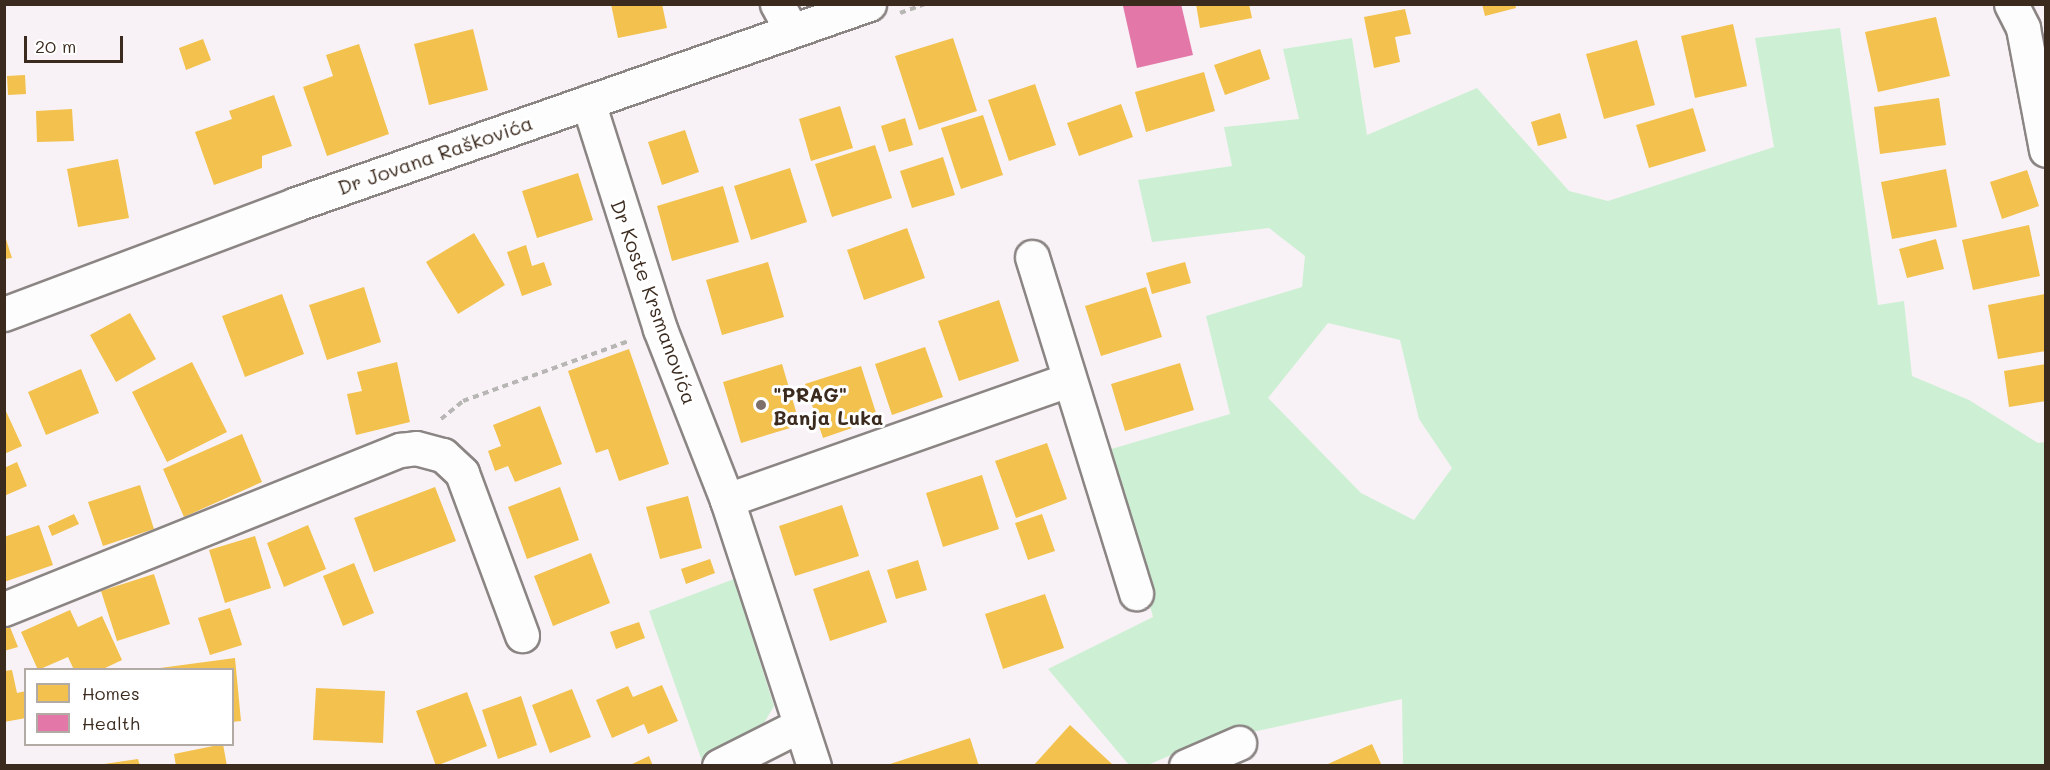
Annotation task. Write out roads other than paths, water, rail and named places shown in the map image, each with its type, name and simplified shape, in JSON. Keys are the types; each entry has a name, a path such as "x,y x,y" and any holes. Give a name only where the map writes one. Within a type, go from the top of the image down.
{"street":[{"name":"Dr Jovana Raškovića","path":"4,314 296,204 588,102 784,17 869,4"},
{"path":"2011,4 2023,28 2046,150"},
{"name":"Dr Koste Krsmanovića","path":"588,102 660,329 727,500 814,765"},
{"path":"1032,257 1067,380 1136,593"},
{"path":"727,500 1067,380"},
{"path":"4,609 400,450 425,449 452,461 462,472 522,635"},
{"path":"719,765 800,725"},
{"path":"1185,765 1239,743"}],"place":[{"name":"\"PRAG\" Banja Luka","path":"761,405"}]}
